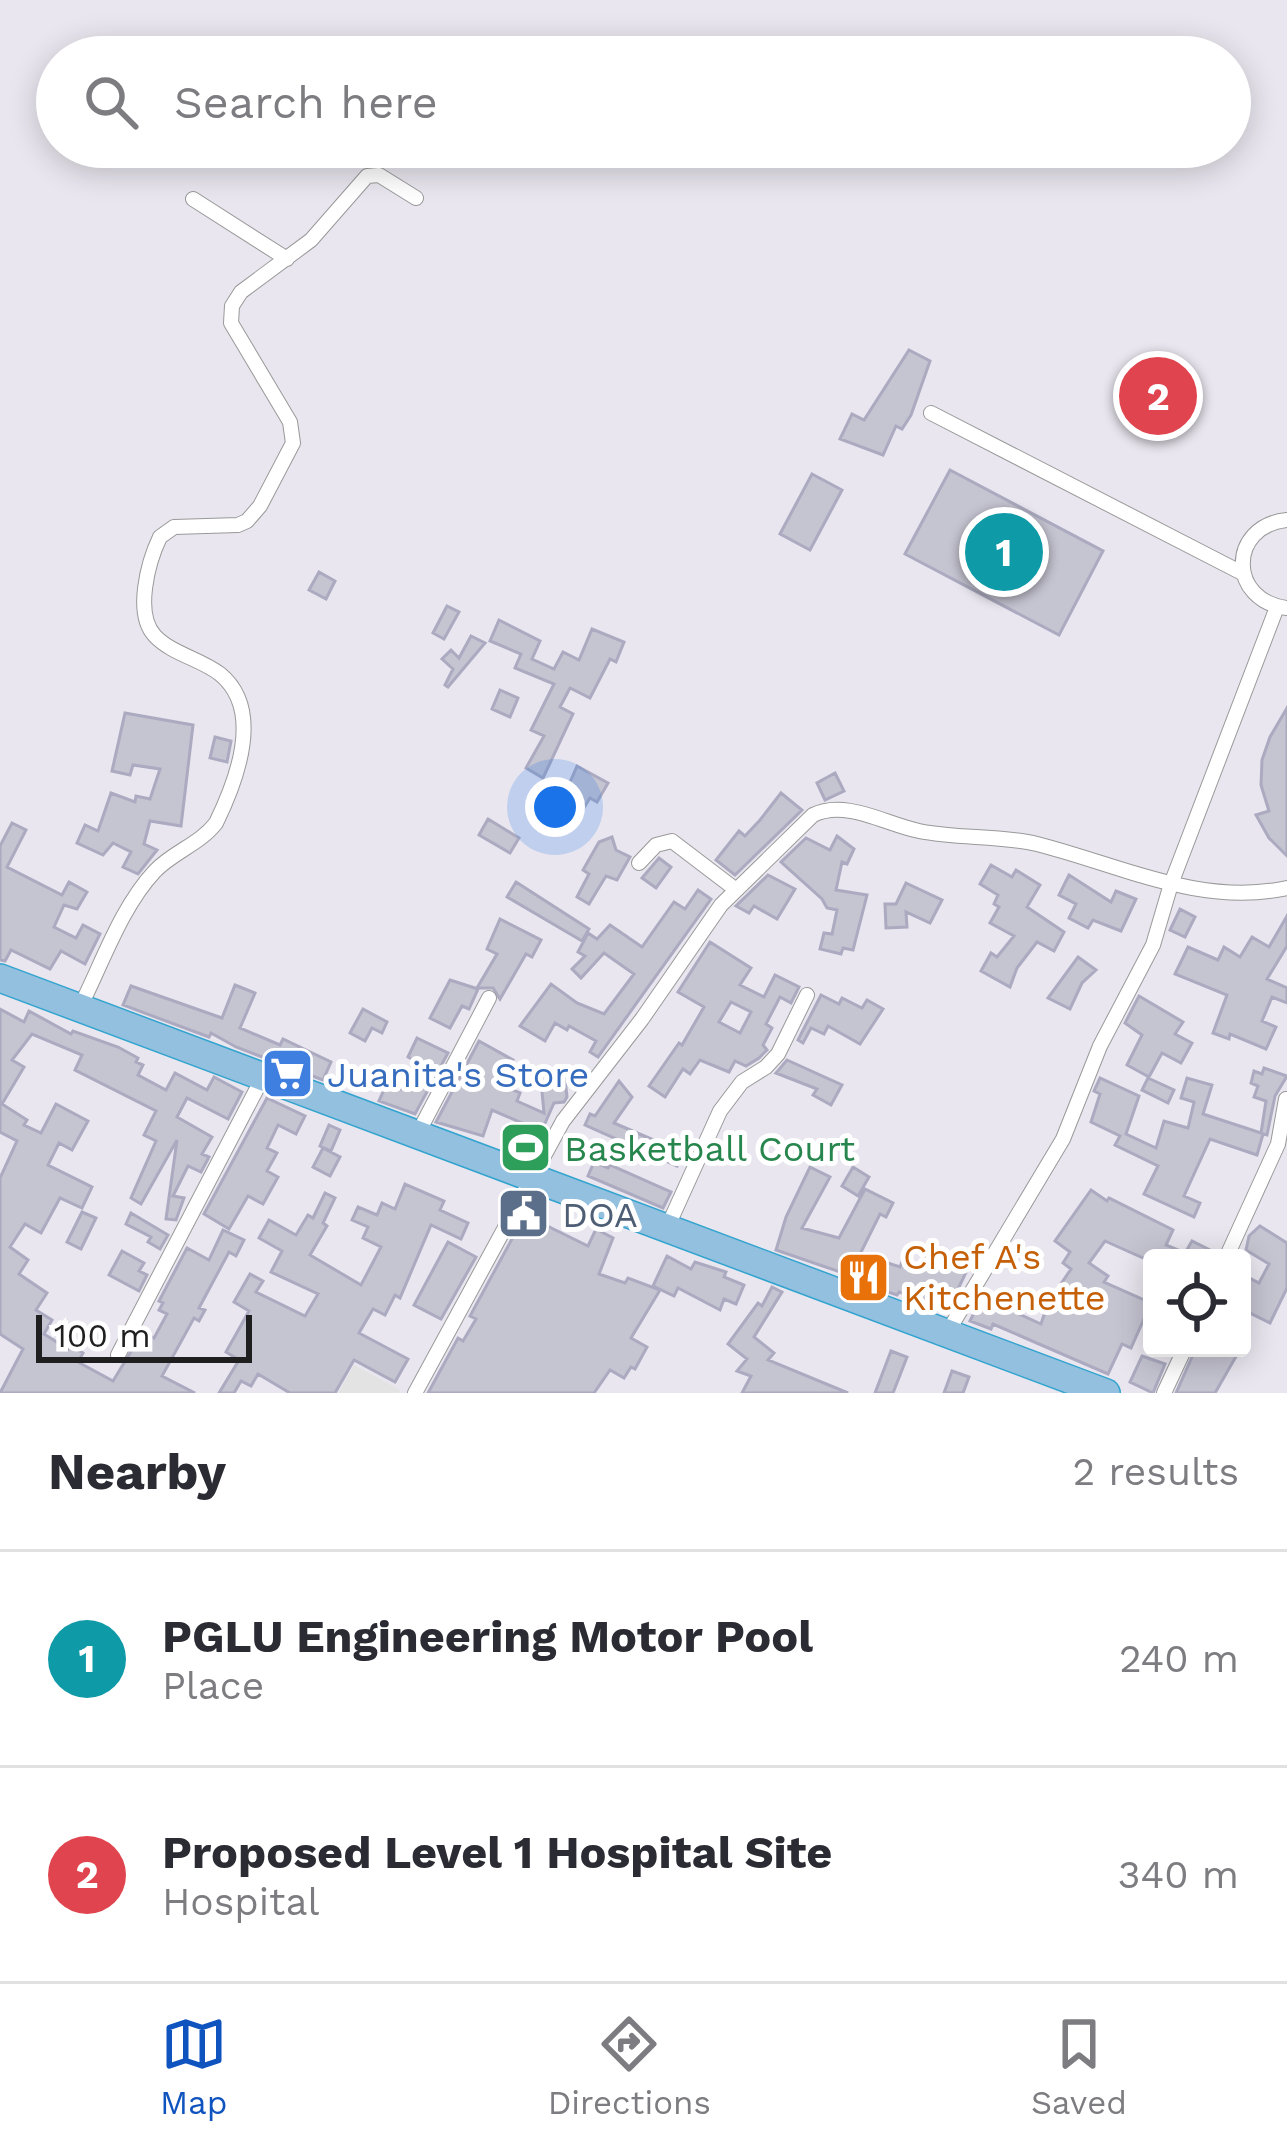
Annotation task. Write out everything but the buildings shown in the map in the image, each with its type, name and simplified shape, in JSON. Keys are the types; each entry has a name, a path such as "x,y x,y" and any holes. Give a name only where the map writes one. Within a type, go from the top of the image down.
{"highway":[{"path":"0,978 1106,1393"}],"street":[{"path":"80,1007 145,883 216,823 243,742 242,705 232,688 218,673 152,634 144,613 160,537 174,527 247,521 289,454 294,435 290,422 230,315 241,292 323,229 367,176 380,175 416,198"},
{"path":"193,199 287,260"},
{"path":"931,413 1244,574"},
{"path":"947,1333 1063,1139 1100,1046 1153,945 1171,884 1282,608 1252,592 1244,574 1244,555 1252,537 1268,525 1287,520"},
{"path":"415,1393 571,1110 735,889 813,814 835,808 916,831 1035,844 1171,884 1240,896 1287,888"},
{"path":"639,863 656,845 672,841 735,889"},
{"path":"667,1228 720,1111 742,1082 778,1054 807,995"},
{"path":"418,1133 489,998"},
{"path":"118,1355 263,1077"},
{"path":"1230,1249 1278,1144 1286,1099"},
{"path":"1164,1393 1181,1357"}],"shaded area":[{"name":"Basketball Court","path":"508,1128 551,1146 541,1169 499,1151"},
{"path":"354,1365 400,1390 338,1393"}],"place":[{"name":"Proposed Level 1 Hospital Site","path":"1158,396"},
{"name":"PGLU Engineering Motor Pool","path":"1004,552"},
{"name":"Juanita's Store","path":"288,1074"},
{"name":"Basketball Court","path":"525,1148"},
{"name":"DOA","path":"523,1214"},
{"name":"Chef A's Kitchenette","path":"864,1277"}]}
